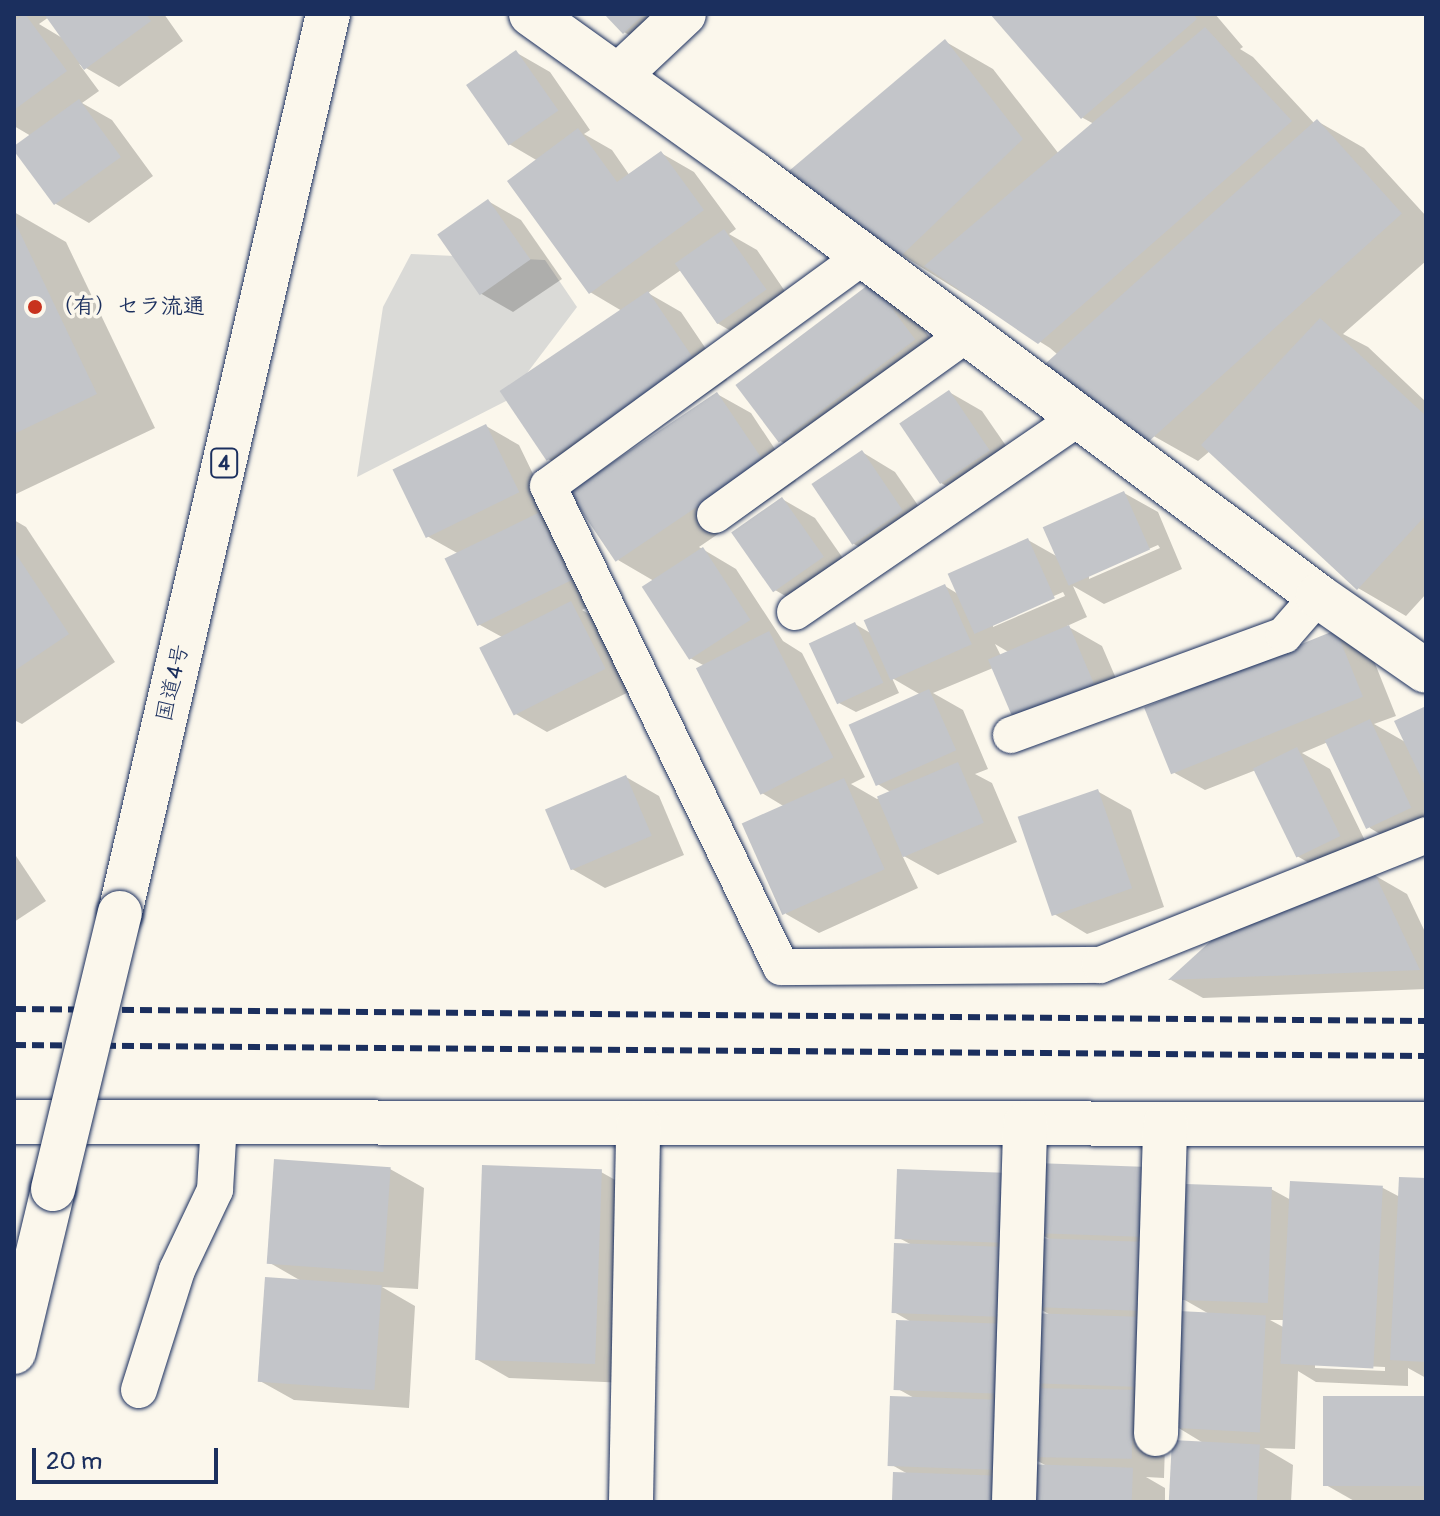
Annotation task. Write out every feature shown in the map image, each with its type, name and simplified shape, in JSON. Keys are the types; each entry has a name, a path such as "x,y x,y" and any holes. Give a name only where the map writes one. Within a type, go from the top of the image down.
{"main road":[{"name":"国道4号","path":"14,1352 120,913 328,14"},
{"path":"531,14 865,255 1318,596 1426,671"},
{"path":"619,75 684,14"},
{"path":"14,1122 1426,1124"},
{"path":"1014,1502 1025,1124"},
{"path":"1156,1434 1165,1124"},
{"path":"631,1502 638,1125"}],"lane":[{"path":"865,255 548,486 781,967 1100,965 1426,835"},
{"path":"715,515 968,333"},
{"path":"795,612 1080,417"},
{"path":"1011,735 1284,635 1318,596"},
{"path":"139,1390 177,1270 215,1190 219,1123"}],"shaded area":[{"path":"411,254 545,260 577,307 506,401 357,477 383,307"}],"building":[{"path":"25,14 67,71 14,110 14,21"},
{"path":"44,14 146,14 151,21 84,70"},
{"path":"604,14 644,14 623,34"},
{"path":"990,14 1193,14 1197,19 1081,119"},
{"path":"1205,27 1292,121 1038,344 924,266"},
{"path":"945,39 1023,139 901,256 783,176"},
{"path":"516,50 558,111 508,146 466,85"},
{"path":"79,99 121,157 54,205 14,151 14,146"},
{"path":"1317,119 1402,213 1128,460 1043,366"},
{"path":"578,128 617,182 661,151 704,210 589,294 507,181"},
{"path":"488,199 530,260 480,295 437,235"},
{"name":"（有）セラ流通","path":"14,220 97,394 14,434"},
{"path":"724,229 766,290 717,324 675,263"},
{"path":"872,282 915,340 779,442 735,385"},
{"path":"648,291 695,361 547,461 500,391"},
{"path":"1320,318 1426,416 1426,515 1357,590 1201,445"},
{"path":"949,390 990,451 940,484 899,424"},
{"path":"717,392 764,462 616,562 569,492"},
{"path":"486,424 519,492 426,538 393,470"},
{"path":"862,450 903,511 852,545 811,484"},
{"path":"1124,491 1150,549 1069,586 1043,527"},
{"path":"782,497 824,557 773,592 731,533"},
{"path":"538,513 571,580 477,626 445,559"},
{"path":"1028,538 1055,598 974,634 948,574"},
{"path":"703,547 750,620 689,660 642,587"},
{"path":"14,551 69,634 14,671"},
{"path":"945,584 972,644 891,680 864,620"},
{"path":"571,601 606,669 514,715 479,648"},
{"path":"855,622 883,683 837,704 809,644"},
{"path":"1069,625 1094,685 1013,719 988,659"},
{"path":"1336,630 1363,697 1171,774 1144,708"},
{"path":"769,631 833,758 760,795 696,668"},
{"path":"929,689 956,750 876,786 849,725"},
{"path":"1426,706 1426,788 1394,721"},
{"path":"1370,719 1411,808 1366,829 1325,740"},
{"path":"1297,747 1340,836 1296,857 1253,768"},
{"path":"958,762 984,823 903,857 877,796"},
{"path":"626,775 652,836 571,870 545,809"},
{"path":"844,778 885,869 782,915 742,824"},
{"path":"1098,789 1132,888 1052,916 1018,817"},
{"path":"1374,872 1420,970 1168,980 1213,939"},
{"path":"274,1159 391,1167 383,1272 267,1264"},
{"path":"1035,1163 1142,1167 1139,1237 1033,1233"},
{"path":"482,1165 602,1169 595,1364 475,1360"},
{"path":"897,1169 1004,1173 1001,1243 895,1239"},
{"path":"1399,1177 1426,1178 1426,1362 1390,1360"},
{"path":"1290,1181 1383,1186 1373,1369 1280,1364"},
{"path":"1186,1184 1272,1187 1268,1303 1182,1300"},
{"path":"1034,1238 1141,1242 1139,1311 1032,1307"},
{"path":"894,1243 1000,1247 997,1317 892,1313"},
{"path":"265,1277 382,1285 374,1390 258,1382"},
{"path":"1179,1311 1266,1316 1260,1432 1173,1428"},
{"path":"1029,1313 1137,1317 1134,1387 1027,1383"},
{"path":"896,1320 1003,1324 1000,1394 894,1390"},
{"path":"1027,1388 1133,1390 1132,1459 1026,1457"},
{"path":"890,1396 997,1400 994,1470 888,1466"},
{"path":"1323,1396 1426,1396 1426,1486 1323,1486"},
{"path":"1172,1440 1260,1445 1257,1502 1169,1502"},
{"path":"1025,1464 1133,1468 1132,1502 1024,1502"},
{"path":"893,1472 1000,1476 999,1502 892,1502"}],"railway":[{"path":"14,1009 1426,1021"},
{"path":"14,1045 1426,1056"}],"place":[{"name":"（有）セラ流通","path":"35,307"}]}
